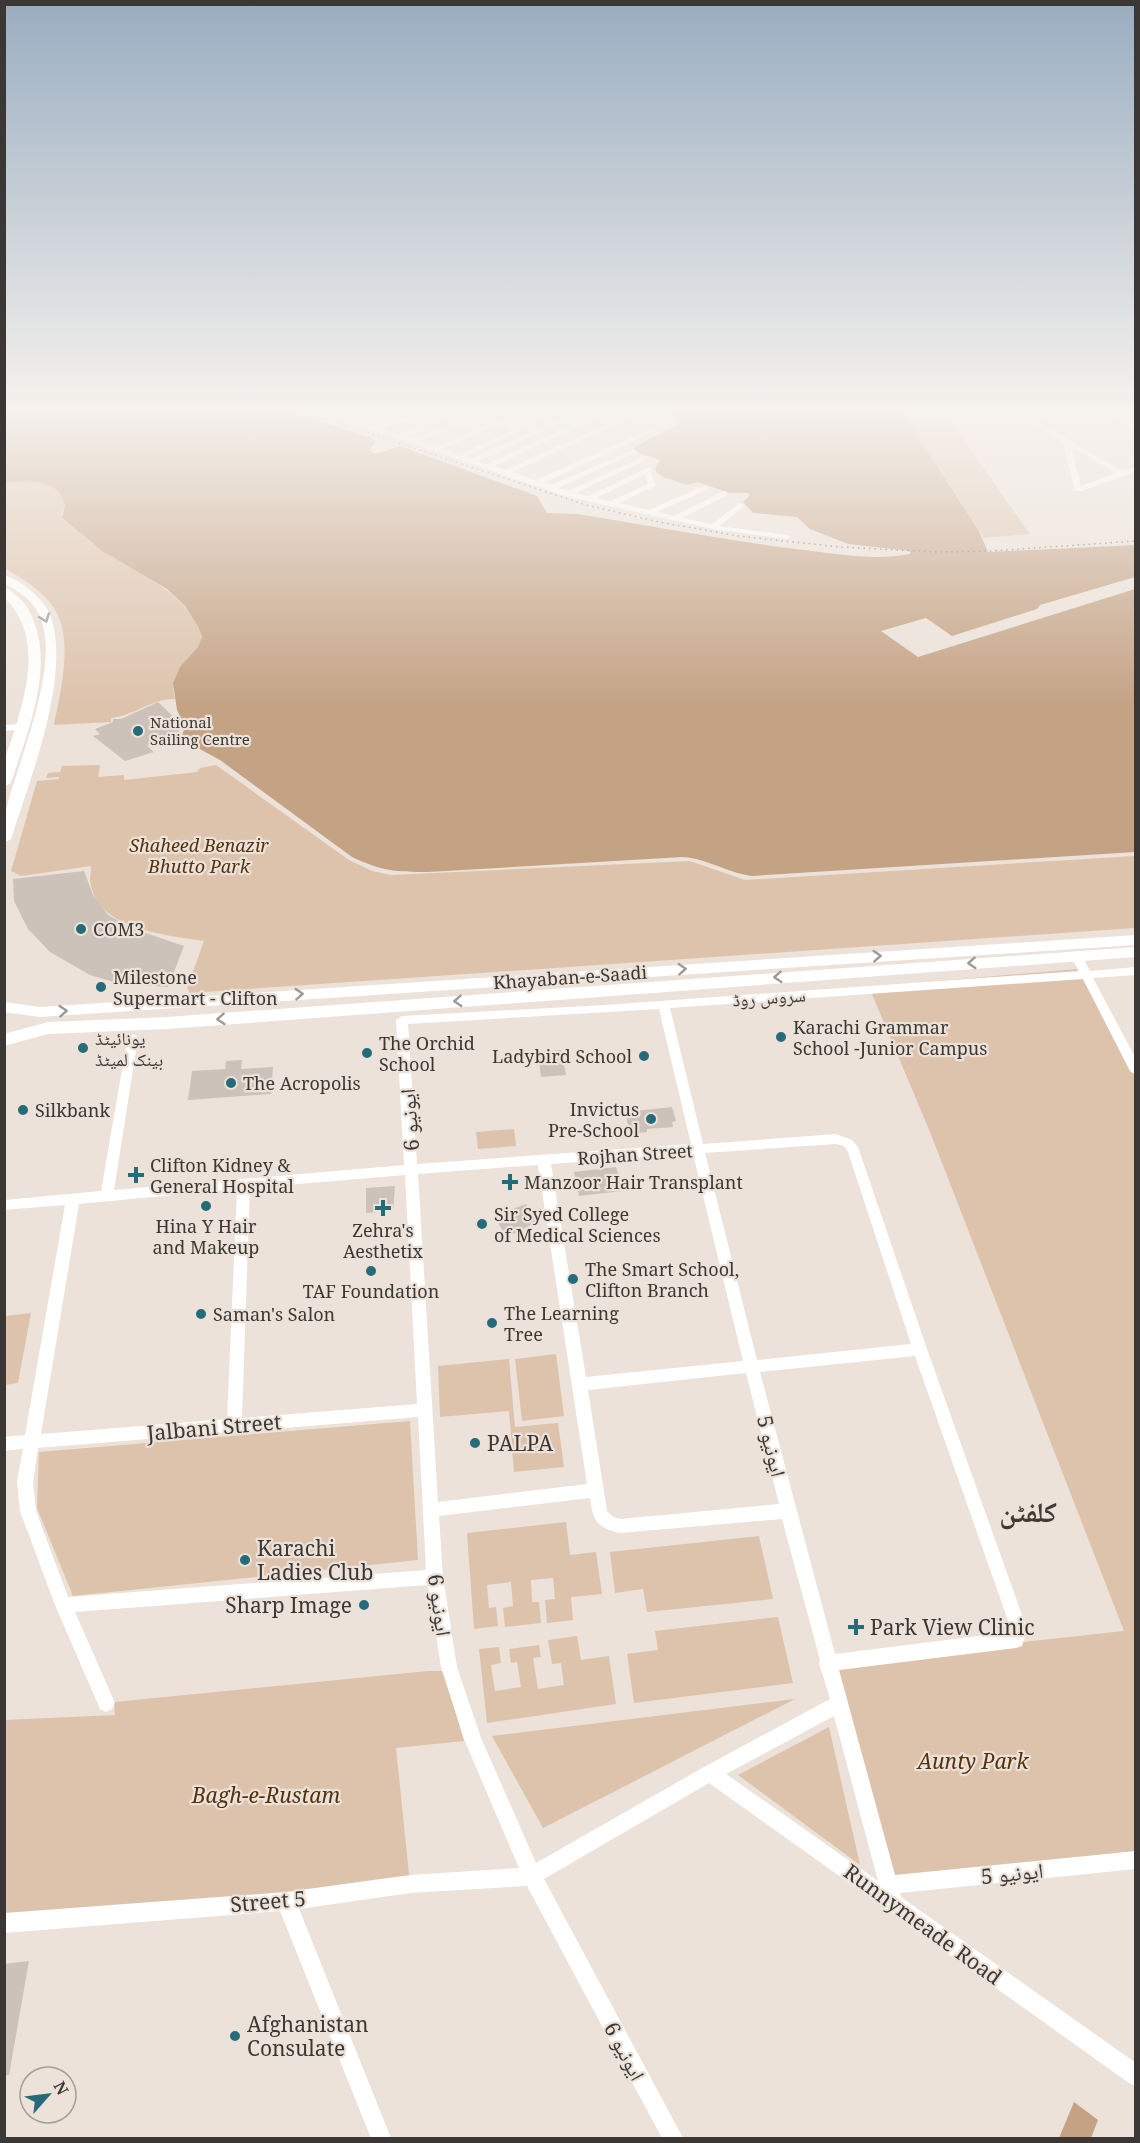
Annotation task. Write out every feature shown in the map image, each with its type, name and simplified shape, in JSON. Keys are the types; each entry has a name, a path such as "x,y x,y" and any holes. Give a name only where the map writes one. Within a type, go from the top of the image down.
{"main road":[{"path":"4,578 37,603 45,615 49,634 49,668 44,708 4,839"},
{"path":"4,591 21,604 29,616 34,635 26,715 4,783"},
{"path":"26,715 44,708"},
{"name":"Khayaban-e-Saadi","path":"4,1007 40,1012 1136,940"},
{"name":"Khayaban-e-Saadi","path":"9,1038 48,1028 167,1023 1136,952"}],"street":[{"path":"624,507 673,519 787,537"},
{"path":"649,513 662,507"},
{"path":"673,519 697,507"},
{"path":"713,526 737,507"},
{"path":"4,728 26,715"},
{"path":"1076,955 1136,1071"},
{"name":"سروس روڈ","path":"402,1020 664,1005 1136,971"},
{"name":"ایونیو 5","path":"664,1005 724,1260 788,1511 838,1704 891,1894 1136,1860"},
{"name":"ایونیو 6","path":"402,1020 435,1577 449,1667 473,1739 532,1876 673,2139"},
{"path":"107,1195 132,1038"},
{"name":"Rojhan Street","path":"4,1205 412,1169 836,1139 848,1143 854,1150 920,1349"},
{"path":"544,1161 600,1514 608,1523 620,1526 788,1511"},
{"path":"234,1425 244,1184"},
{"path":"73,1198 25,1482 28,1510 63,1605 106,1703"},
{"path":"579,1384 920,1349 1019,1629 1019,1635 1016,1640 827,1663"},
{"name":"Jalbani Street","path":"4,1444 424,1410"},
{"path":"431,1510 596,1490"},
{"path":"63,1605 435,1577"},
{"path":"532,1876 710,1773 838,1704"},
{"name":"Runnymeade Road","path":"710,1773 891,1894 1136,2076"},
{"name":"Street 5","path":"4,1923 286,1901 410,1884 532,1876"},
{"path":"286,1901 381,2139"}],"green space":[{"path":"4,507 64,507 61,515 65,521 101,550 163,587 184,606 195,620 201,639 195,652 175,679 173,688 175,699 159,701 111,718 111,722 54,725 63,677 62,626 47,599 5,568"},
{"path":"964,507 1011,507 1030,534 984,538"},
{"name":"Shaheed Benazir Bhutto Park","path":"100,765 98,777 124,775 124,780 197,772 200,768 216,765 349,860 372,871 391,875 690,861 745,880 1135,856 1135,928 190,993 187,988 204,941 153,932 119,920 105,910 95,897 90,880 91,866 21,876 11,871 37,781 59,779 59,777 46,778 48,773 60,772 62,766"},
{"name":"Aunty Park","path":"1077,969 1135,1073 1135,1856 889,1885 827,1663 1124,1631 930,1132 869,987"},
{"path":"514,1129 516,1146 478,1149 476,1132"},
{"path":"31,1313 18,1383 5,1385 5,1316"},
{"path":"556,1354 564,1416 522,1421 515,1359"},
{"path":"509,1359 515,1427 558,1423 564,1467 514,1472 509,1411 440,1417 438,1366"},
{"path":"410,1421 418,1560 73,1596 37,1508 39,1452"},
{"path":"566,1522 570,1555 596,1552 602,1594 571,1597 573,1620 547,1623 545,1600 555,1599 553,1578 531,1580 532,1602 539,1602 541,1623 505,1627 503,1608 513,1606 511,1582 487,1585 489,1608 496,1607 498,1626 474,1629 467,1533"},
{"path":"759,1536 773,1599 647,1612 643,1589 615,1593 610,1552"},
{"path":"778,1617 793,1683 634,1703 627,1654 658,1650 655,1631"},
{"path":"577,1636 581,1660 609,1656 616,1704 487,1723 479,1649 499,1647 501,1663 491,1665 495,1691 521,1687 517,1662 511,1663 509,1649 539,1645 541,1657 533,1658 538,1689 564,1685 561,1663 552,1664 548,1640"},
{"name":"Bagh-e-Rustam","path":"444,1671 464,1741 396,1748 410,1884 5,1924 4,1720 115,1715 114,1702"},
{"path":"795,1699 543,1828 492,1736"},
{"path":"829,1727 860,1865 738,1775"}],"shaded area":[{"path":"65,507 543,507 547,513 578,514 719,538 843,555 884,557 910,554 910,551 848,544 810,529 797,517 753,513 748,507 964,507 979,531 988,552 1135,545 1135,577 1040,605 1037,609 952,636 926,618 881,631 918,657 1135,589 1135,852 752,876 700,860 682,857 428,872 389,870 372,865 352,857 220,760 196,747 179,743 185,727 177,710 173,683 180,667 198,647 202,637 198,626 185,606 167,589 102,551 62,518"},
{"path":"1074,2102 1098,2120 1091,2138 1059,2138"}],"building":[{"name":"National Sailing Centre","path":"158,702 183,726 176,736 147,746 154,752 125,761 93,736 100,734 95,729 113,722 113,719 121,719"},
{"name":"COM3","path":"84,871 93,895 108,915 134,929 184,946 168,987 117,983 90,975 50,952 28,929 14,901 13,879"},
{"path":"561,1050 566,1075 541,1077 538,1052"},
{"name":"The Acropolis","path":"242,1060 241,1069 273,1067 271,1094 188,1100 192,1071 225,1069 226,1061"},
{"name":"Invictus Pre-School","path":"672,1107 676,1121 672,1122 673,1127 647,1129 647,1132 630,1134 625,1112"},
{"path":"616,1167 623,1191 579,1196 574,1172"},
{"name":"Zehra's Aesthetix","path":"395,1186 393,1211 366,1213 366,1188"},
{"path":"526,1204 539,1221 507,1237 496,1220 507,1211"},
{"path":"29,1961 9,2075 4,2075 4,1964"}],"railway":[{"path":"595,507 659,522 738,536 840,547 937,552 991,551 1136,541"}],"place":[{"name":"National Sailing Centre","path":"138,731"},
{"name":"COM3","path":"81,929"},
{"name":"Milestone Supermart - Clifton","path":"101,987"},
{"name":"Karachi Grammar School -Junior Campus","path":"781,1037"},
{"name":"یونائیٹڈ بینک لمیٹڈ","path":"83,1048"},
{"name":"The Orchid School","path":"367,1053"},
{"name":"Ladybird School","path":"644,1056"},
{"name":"The Acropolis","path":"231,1083"},
{"name":"Silkbank","path":"23,1110"},
{"name":"Invictus Pre-School","path":"651,1119"},
{"name":"Clifton Kidney & General Hospital","path":"136,1175"},
{"name":"Manzoor Hair Transplant","path":"510,1182"},
{"name":"Hina Y Hair and Makeup","path":"206,1206"},
{"name":"Zehra's Aesthetix","path":"383,1208"},
{"name":"Sir Syed College of Medical Sciences","path":"482,1224"},
{"name":"TAF Foundation","path":"371,1271"},
{"name":"The Smart School, Clifton Branch","path":"573,1279"},
{"name":"Saman's Salon","path":"201,1314"},
{"name":"The Learning Tree","path":"492,1323"},
{"name":"PALPA","path":"475,1443"},
{"name":"Karachi Ladies Club","path":"245,1560"},
{"name":"Sharp Image","path":"364,1605"},
{"name":"Park View Clinic","path":"856,1627"},
{"name":"Afghanistan Consulate","path":"235,2036"}],"district":[{"name":"کلفٹن","path":"1028,1511"}]}
